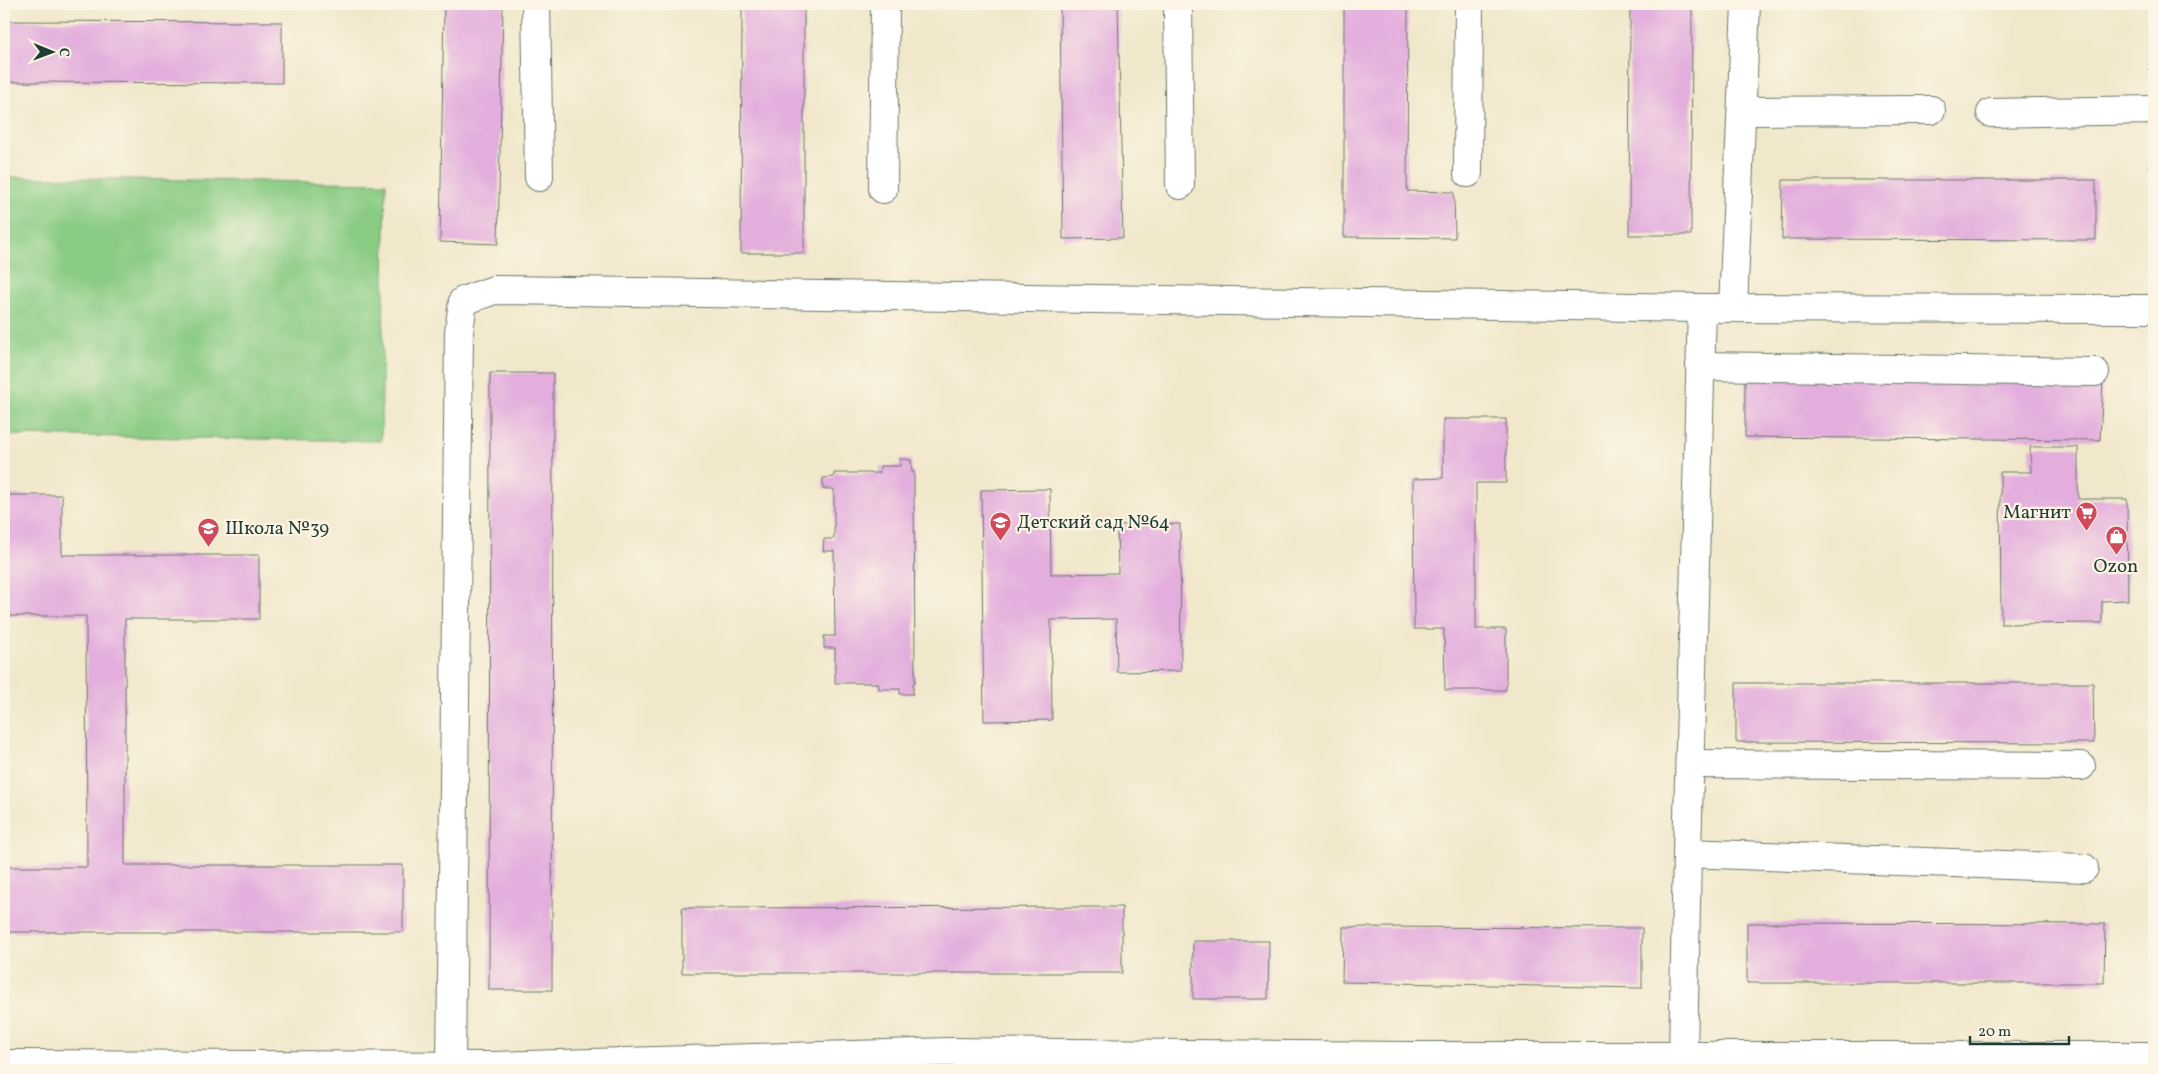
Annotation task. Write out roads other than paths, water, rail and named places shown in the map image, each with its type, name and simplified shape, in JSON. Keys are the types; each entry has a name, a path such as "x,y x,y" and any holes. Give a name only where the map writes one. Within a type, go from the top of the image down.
{"street":[{"path":"536,4 539,177"},
{"path":"883,189 885,4"},
{"path":"1178,4 1180,185"},
{"path":"1468,173 1469,4"},
{"path":"1733,308 1746,4"},
{"path":"1991,113 2152,97"},
{"path":"1742,111 1931,110"},
{"path":"451,1066 459,332 463,301 494,290 1702,308 2154,309"},
{"path":"1683,1056 1702,308"},
{"path":"1700,366 2095,372"},
{"path":"1690,764 2081,766"},
{"path":"1687,853 2084,868"},
{"path":"4,1064 451,1066 492,1068 949,1052 1413,1063 1683,1056 2154,1056"}],"place":[{"name":"Магнит","path":"2087,532"},
{"name":"Детский сад №64","path":"1001,542"},
{"name":"Школа №39","path":"209,548"},
{"name":"Ozon","path":"2116,555"}]}
